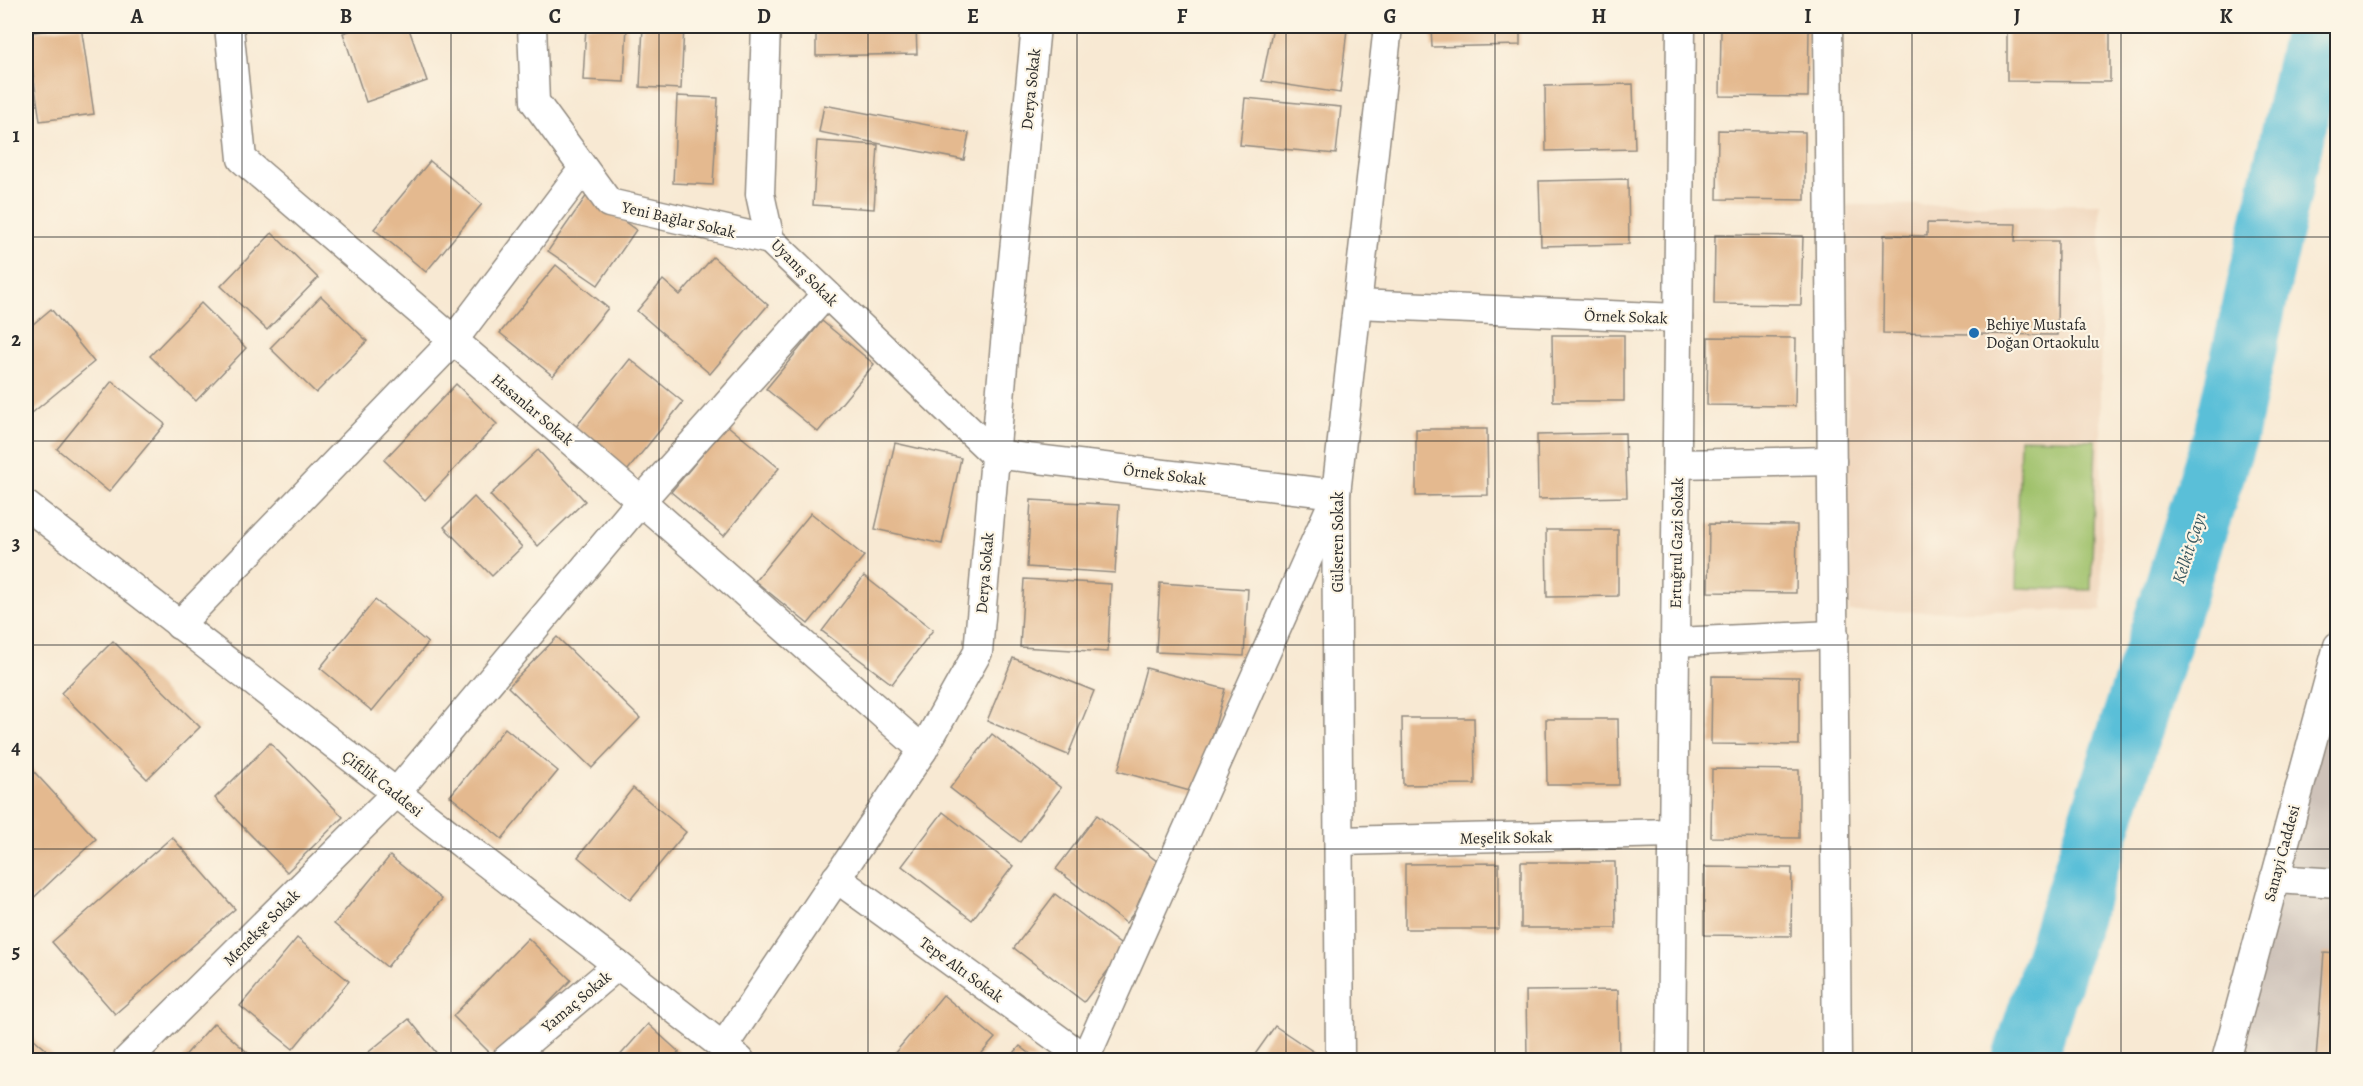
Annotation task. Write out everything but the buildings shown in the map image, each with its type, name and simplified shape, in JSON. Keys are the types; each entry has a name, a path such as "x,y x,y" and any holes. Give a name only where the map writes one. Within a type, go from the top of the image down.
{"street":[{"name":"Hasanlar Sokak","path":"229,26 242,159 641,501 923,750"},
{"name":"Yeni Bağlar Sokak","path":"532,26 535,102 609,203 770,240"},
{"name":"Uyanış Sokak","path":"766,26 760,194 770,240 994,454"},
{"name":"Derya Sokak","path":"732,1054 836,878 923,750 978,652 994,454 1036,26"},
{"name":"Gülseren Sokak","path":"1340,1060 1336,494 1388,26"},
{"name":"Ertuğrul Gazi Sokak","path":"1671,1060 1681,26"},
{"path":"1828,26 1837,1060"},
{"path":"179,625 453,341 584,169"},
{"name":"Menekşe Sokak","path":"127,1060 396,793 641,501 826,294"},
{"name":"Örnek Sokak","path":"1357,304 1678,318"},
{"name":"Örnek Sokak","path":"994,454 1336,494"},
{"path":"1677,464 1832,461"},
{"path":"1086,1060 1336,494"},
{"name":"Çiftlik Caddesi","path":"26,505 732,1054"},
{"path":"1675,642 1834,635"},
{"name":"Sanayi Caddesi","path":"2226,1060 2337,646"},
{"name":"Meşelik Sokak","path":"1339,841 1673,833"},
{"name":"Tepe Altı Sokak","path":"836,878 1086,1060"},
{"path":"2274,879 2337,883"},
{"name":"Yamaç Sokak","path":"506,1060 618,965"}],"shaded area":[{"name":"Behiye Mustafa Doğan Ortaokulu","path":"2100,204 2102,610 1849,612 1847,205"},
{"path":"2337,646 2337,1060 2226,1060"}],"green space":[{"path":"2020,438 2096,440 2091,590 2016,588"}],"waterway":[{"name":"Kelkit Çayı","path":"2024,1060 2225,436 2317,26"}],"place":[{"name":"Behiye Mustafa Doğan Ortaokulu","path":"1974,333"}]}
